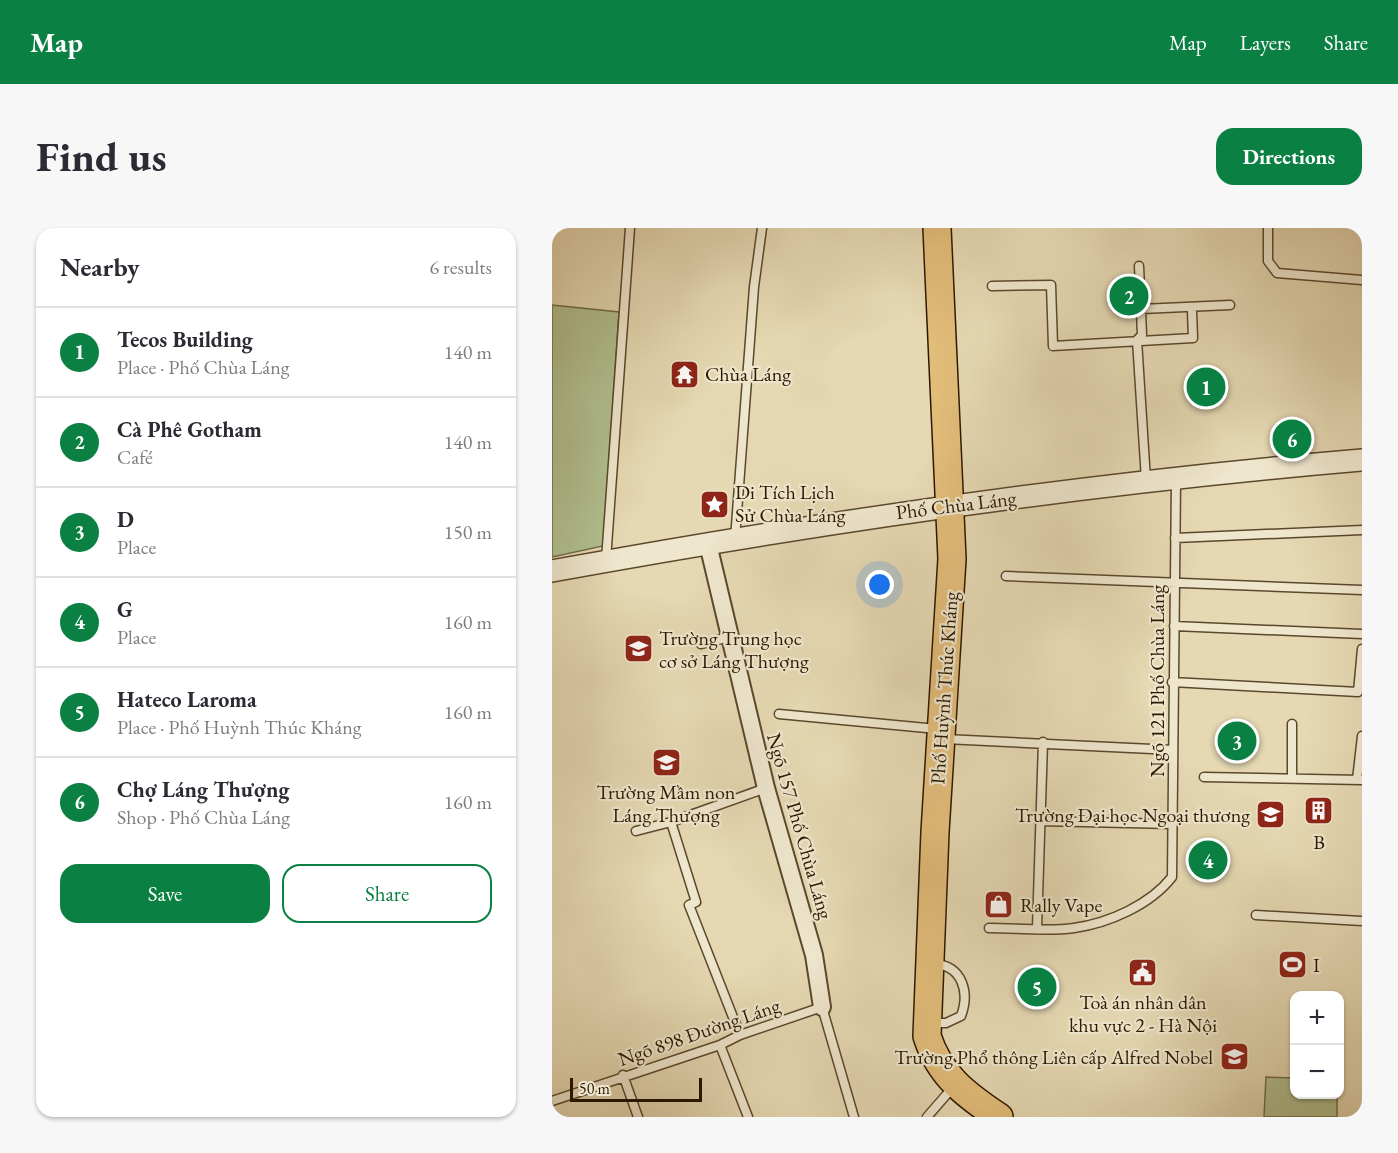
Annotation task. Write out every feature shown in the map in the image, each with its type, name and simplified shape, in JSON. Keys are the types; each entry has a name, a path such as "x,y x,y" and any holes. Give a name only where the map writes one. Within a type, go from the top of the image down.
{"main road":[{"name":"Phố Huỳnh Thúc Kháng","path":"937,228 952,559 928,964 927,1036 933,1055 956,1085 999,1117"}],"street":[{"name":"Phố Chùa Láng","path":"552,571 950,506 1147,482 1362,460"},
{"name":"Ngõ 157 Phố Chùa Láng","path":"708,544 766,788 814,955 822,1007"}],"lane":[{"path":"606,561 630,228"},
{"path":"735,540 754,287 762,228"},
{"path":"1268,228 1268,261 1277,273 1362,280"},
{"path":"1139,267 1142,334 1137,340 1147,482"},
{"path":"992,286 1051,285 1053,346 1193,338 1192,311"},
{"path":"1141,309 1230,305"},
{"name":"Ngõ 121 Phố Chùa Láng","path":"989,928 1074,928 1108,918 1143,903 1161,890 1172,877 1172,682 1176,479"},
{"path":"1175,538 1362,530"},
{"path":"1006,576 1362,590"},
{"path":"1174,626 1362,634"},
{"path":"701,644 730,637"},
{"path":"1172,682 1358,692 1362,650"},
{"path":"779,714 942,734 1173,750"},
{"path":"1292,724 1292,777"},
{"path":"1204,777 1359,780 1362,736"},
{"path":"1037,928 1043,742"},
{"path":"636,831 671,822 766,788"},
{"path":"1039,821 1173,824"},
{"path":"671,822 696,902 689,904 740,1035"},
{"path":"1256,915 1362,921"},
{"path":"927,1023 955,1021 961,1016 964,1002 962,979 956,972 946,966 928,964"},
{"name":"Ngõ 898 Đường Láng","path":"552,1101 623,1075 720,1045 740,1035 822,1007"},
{"name":"Ngõ 157 Phố Chùa Láng","path":"822,1007 854,1117"},
{"path":"720,1045 748,1117"},
{"path":"623,1075 638,1117"},
{"path":"927,1117 956,1085"}],"green space":[{"path":"552,305 619,312 603,546 552,557"},
{"path":"1266,1077 1290,1078 1290,1099 1337,1099 1337,1117 1264,1117"}],"place":[{"name":"Cà Phê Gotham","path":"1129,296"},
{"name":"Chùa Láng","path":"684,374"},
{"name":"Tecos Building","path":"1206,387"},
{"name":"Chợ Láng Thượng","path":"1292,439"},
{"name":"Di Tích Lịch Sử Chùa Láng","path":"714,504"},
{"name":"Trường Trung học cơ sở Láng Thượng","path":"638,649"},
{"name":"D","path":"1237,741"},
{"name":"Trường Mầm non Láng Thượng","path":"666,762"},
{"name":"B","path":"1319,811"},
{"name":"Trường Đại học Ngoại thương","path":"1271,815"},
{"name":"G","path":"1208,860"},
{"name":"Rally Vape","path":"999,905"},
{"name":"I","path":"1292,965"},
{"name":"Toà án nhân dân khu vực 2 - Hà Nội","path":"1143,972"},
{"name":"Hateco Laroma","path":"1037,987"},
{"name":"Trường Phổ thông Liên cấp Alfred Nobel","path":"1234,1057"}]}
